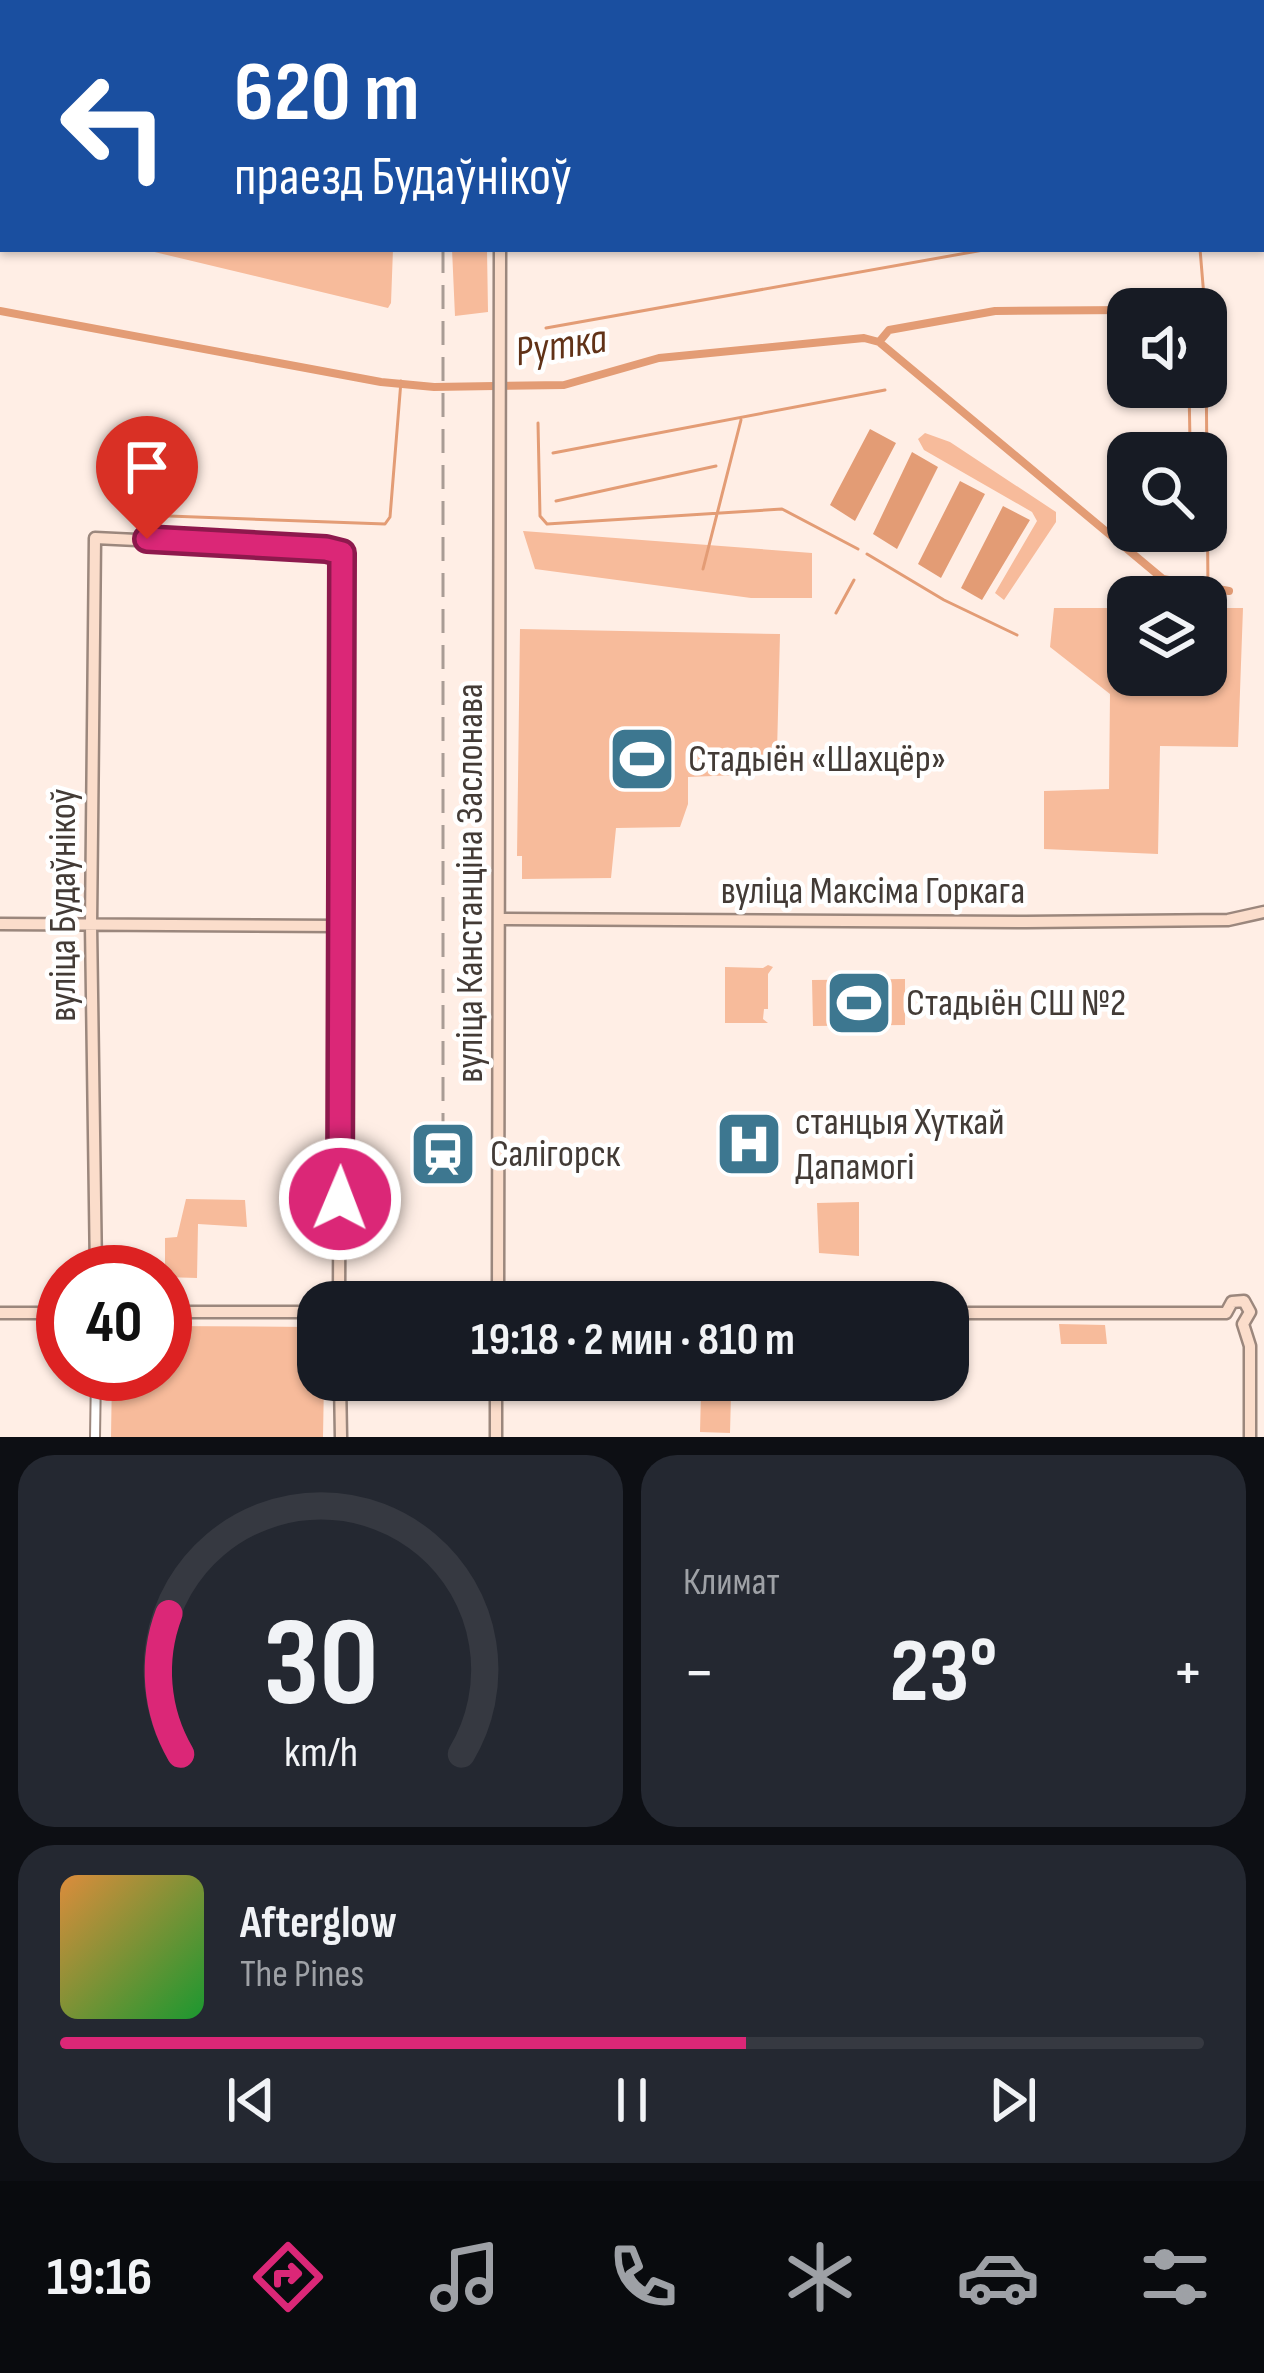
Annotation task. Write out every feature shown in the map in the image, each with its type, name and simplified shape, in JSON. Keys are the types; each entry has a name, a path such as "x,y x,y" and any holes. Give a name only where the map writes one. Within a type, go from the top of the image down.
{"main road":[{"name":"вуліца Канстанціна Заслонава","path":"498,1281 500,252"},
{"name":"вуліца Будаўнікоў","path":"96,1245 91,925 95,538 186,539 342,553 339,926"},
{"name":"вуліца Максіма Горкага","path":"500,920 1228,920 1264,912"},
{"path":"0,924 339,926 338,1281"},
{"path":"1226,1313 1232,1302 1244,1301 1250,1312 1243,1324 1250,1346 1250,1437"},
{"path":"192,1312 297,1312"},
{"path":"0,1313 36,1313"},
{"path":"969,1313 1226,1313"},
{"path":"1226,1313 1232,1322 1243,1324"},
{"path":"340,1401 341,1437"},
{"path":"496,1401 496,1437"}],"street":[{"path":"95,1437 96,1401"}],"shaded area":[{"path":"155,252 393,252 388,308"},
{"path":"452,252 487,252 488,312 455,316"},
{"path":"870,429 896,443 855,521 830,505"},
{"path":"925,433 950,442 1056,512 1056,522 1004,600 995,593 1037,521 1032,512 924,450 918,439"},
{"path":"912,452 938,467 897,549 873,534"},
{"path":"960,481 985,494 941,578 918,564"},
{"path":"1003,506 1030,520 982,600 961,588"},
{"path":"523,531 812,553 812,598 751,598 535,569"},
{"path":"1054,608 1107,608 1107,692 1050,647"},
{"path":"1227,608 1243,608 1238,747 1160,746 1158,854 1044,849 1044,791 1109,789 1110,696 1227,696"},
{"name":"Стадыён «Шахцёр»","path":"520,629 780,634 777,752 766,753 766,767 739,766 738,775 688,777 688,804 680,827 616,828 611,878 522,879 522,856 517,856"},
{"path":"725,967 773,967 763,1019 768,1023 725,1023"},
{"name":"Стадыён СШ №2","path":"905,979 905,1025 813,1026 812,980"},
{"path":"186,1199 245,1200 247,1227 198,1224 197,1278 192,1278 192,1245 165,1245 165,1238 177,1237"},
{"path":"859,1202 859,1256 819,1253 817,1203"},
{"path":"1059,1324 1105,1325 1107,1344 1061,1344"},
{"path":"192,1326 297,1327 297,1401 324,1401 323,1437 111,1437 112,1401 192,1401"},
{"path":"701,1401 731,1401 730,1433 700,1432"}],"waterway":[{"path":"546,328 972,252"},
{"path":"1200,252 1203,288"},
{"name":"Рутка","path":"0,311 381,382 434,387 564,385 659,358 864,338 879,342 889,330 995,311 1107,310"},
{"path":"879,342 1163,579 1229,591"},
{"path":"142,515 385,524 390,517 401,381"},
{"path":"553,453 885,390"},
{"path":"1189,408 1190,432"},
{"path":"1206,408 1208,576"},
{"path":"703,569 741,420"},
{"path":"538,423 540,516 547,524 782,509 858,549"},
{"path":"556,501 716,466"},
{"path":"867,554 944,600 1017,635"},
{"path":"836,613 854,580"}],"railway":[{"path":"443,252 443,1173"}],"place":[{"name":"Стадыён «Шахцёр»","path":"642,759"},
{"name":"Стадыён СШ №2","path":"859,1003"},
{"name":"станцыя Хуткай Дапамогі","path":"749,1144"},
{"name":"Салігорск","path":"443,1154"}],"route":[{"path":"147,539 342,553 340,1199"}]}
